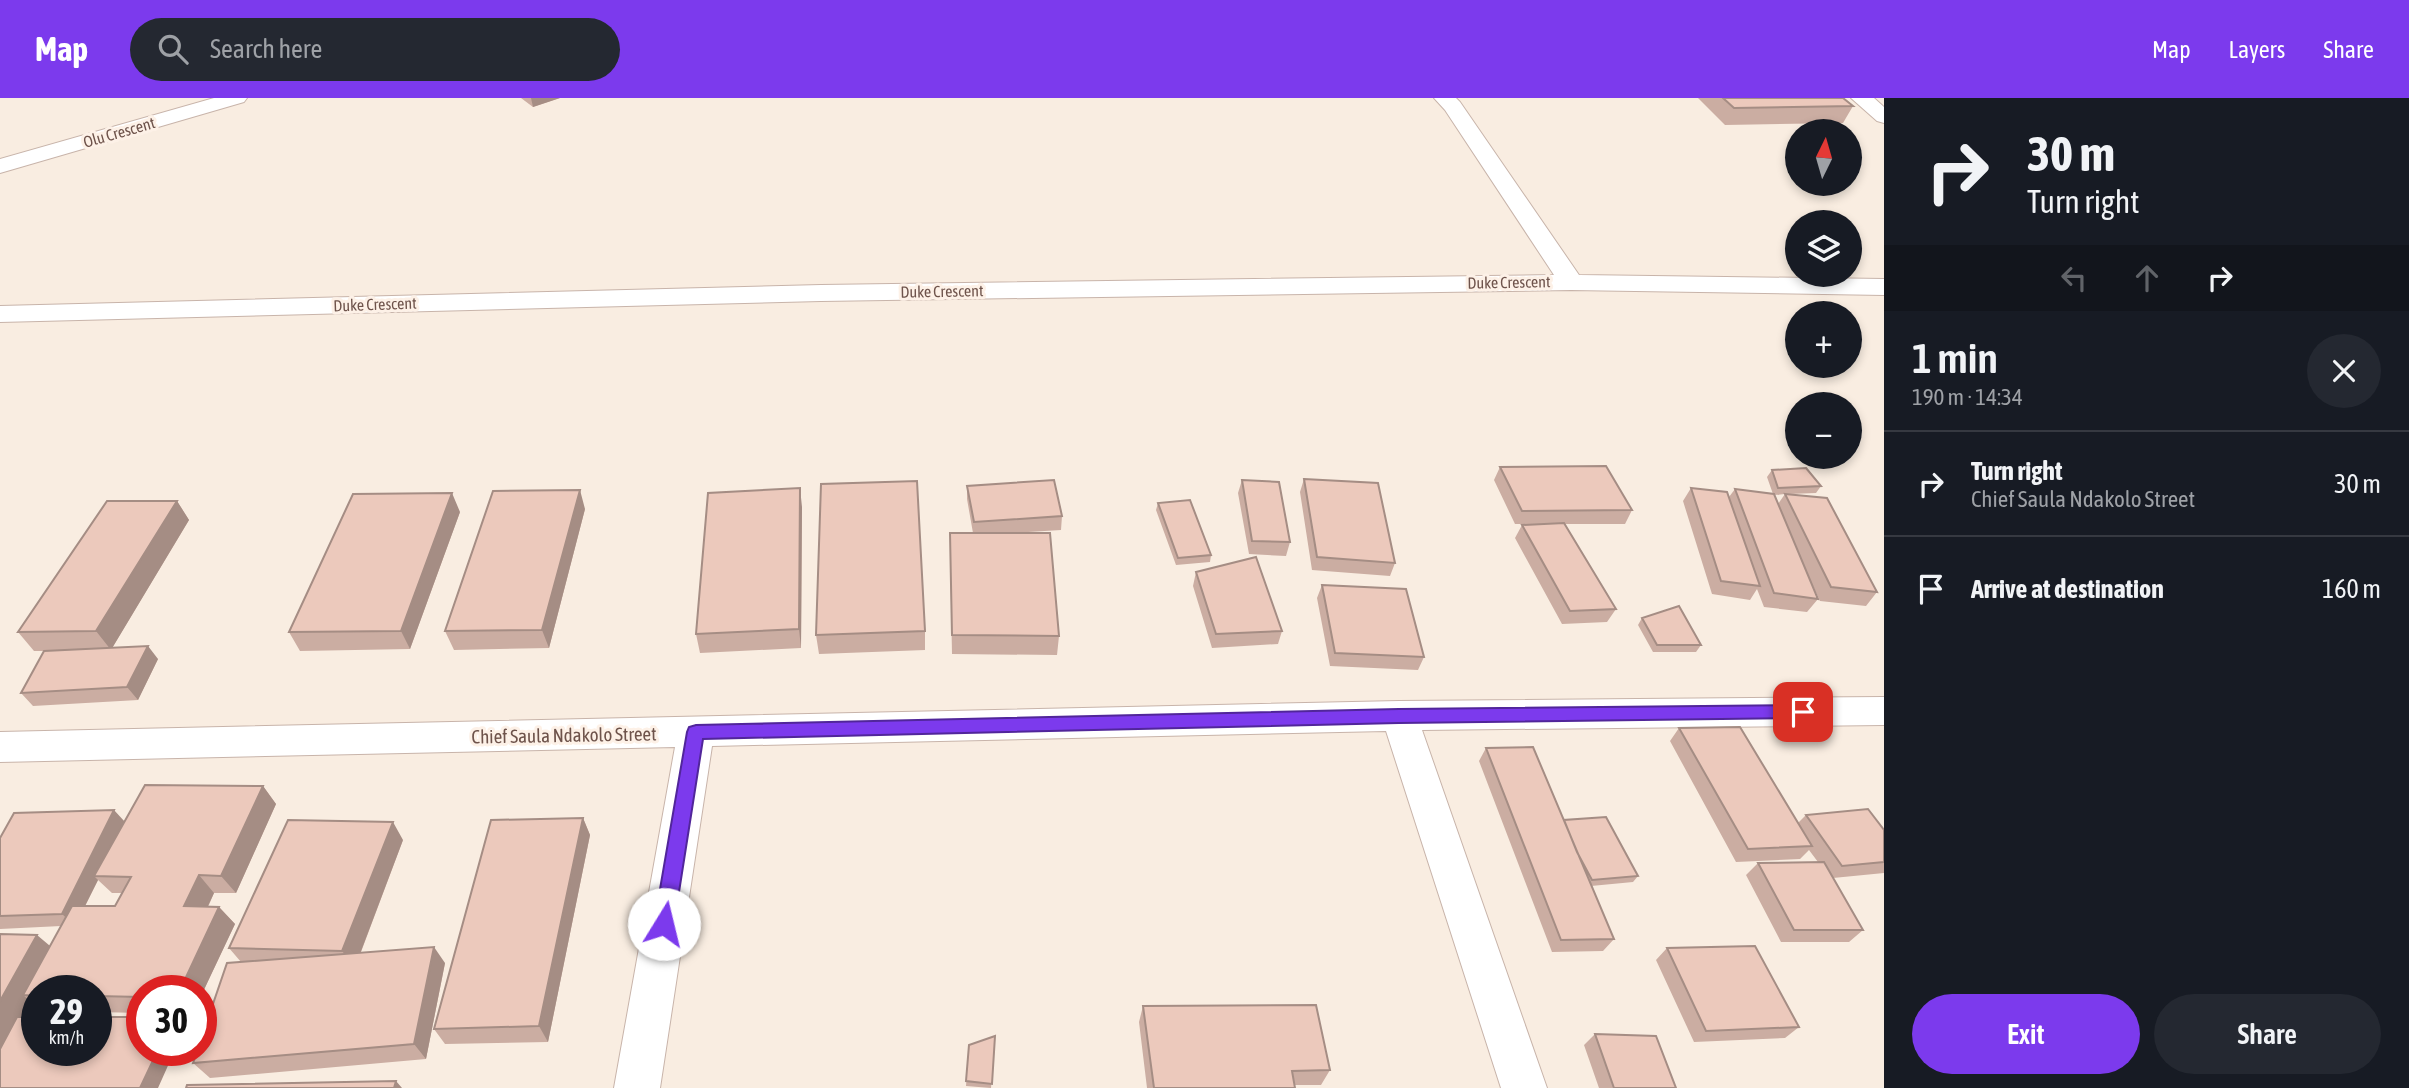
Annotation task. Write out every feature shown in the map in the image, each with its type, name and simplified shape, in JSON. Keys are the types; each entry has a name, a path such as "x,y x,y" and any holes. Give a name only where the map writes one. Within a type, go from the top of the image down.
{"street":[{"name":"Olu Crescent","path":"0,166 237,98"},
{"path":"1444,98 1453,106 1571,282"},
{"path":"1861,98 1884,117"},
{"name":"Duke Crescent","path":"0,314 835,292 1571,282 1884,287"},
{"name":"Chief Saula Ndakolo Street","path":"0,747 1399,716 1884,711"},
{"path":"1399,716 1524,1088"},
{"path":"637,1088 696,732"}],"building":[{"path":"1723,98 1843,98 1853,106 1734,108"},
{"path":"1606,466 1632,510 1522,511 1500,467"},
{"path":"1807,469 1821,486 1778,488 1772,470"},
{"path":"1304,479 1378,483 1395,563 1317,557"},
{"path":"1054,480 1062,516 974,522 967,486"},
{"path":"1242,480 1279,482 1290,542 1252,541"},
{"path":"917,481 925,631 816,635 821,484"},
{"path":"800,488 799,629 696,634 708,493"},
{"path":"1691,488 1727,492 1760,586 1721,581"},
{"path":"1735,489 1774,494 1818,599 1774,593"},
{"path":"580,490 542,630 445,631 493,491"},
{"path":"452,493 401,631 289,632 353,494"},
{"path":"1785,494 1827,498 1877,592 1831,587"},
{"path":"1190,500 1211,555 1178,558 1158,503"},
{"path":"107,501 177,501 96,631 18,632"},
{"path":"1564,523 1616,609 1570,611 1522,525"},
{"path":"950,533 1050,533 1059,636 952,635"},
{"path":"1256,557 1282,631 1216,634 1196,572"},
{"path":"1322,585 1406,589 1424,657 1335,653"},
{"path":"1679,606 1701,645 1657,645 1642,618"},
{"path":"148,646 127,687 21,693 44,651"},
{"path":"1740,727 1812,846 1748,849 1679,728"},
{"path":"1533,747 1614,939 1561,940 1486,748"},
{"path":"145,785 263,786 221,876 199,875 184,906 219,907 187,975 126,975 126,997 112,996 112,975 34,975 72,906 115,906 131,877 94,876"},
{"path":"1868,809 1884,830 1884,862 1842,866 1806,815"},
{"path":"114,810 62,914 0,916 0,838 14,813"},
{"path":"1606,817 1638,876 1592,880 1564,820"},
{"path":"583,818 539,1026 434,1029 491,820"},
{"path":"288,820 393,822 342,951 229,948"},
{"path":"1824,862 1863,930 1794,930 1758,863"},
{"path":"0,934 37,935 0,1001"},
{"path":"1755,946 1799,1027 1706,1031 1667,948"},
{"path":"434,947 414,1044 217,1061 217,992 227,963"},
{"path":"1316,1005 1330,1070 1292,1071 1295,1088 1154,1088 1143,1006"},
{"path":"17,1017 21,1017 21,1066 112,1066 112,1017 126,1017 126,1066 150,1066 140,1088 0,1088 0,1049"},
{"path":"1595,1034 1656,1036 1676,1088 1614,1088"},
{"path":"995,1036 992,1084 966,1081 969,1045"},
{"path":"396,1081 394,1088 186,1088 187,1085"}],"route":[{"path":"664,924 696,732 1399,716 1803,712"}]}
